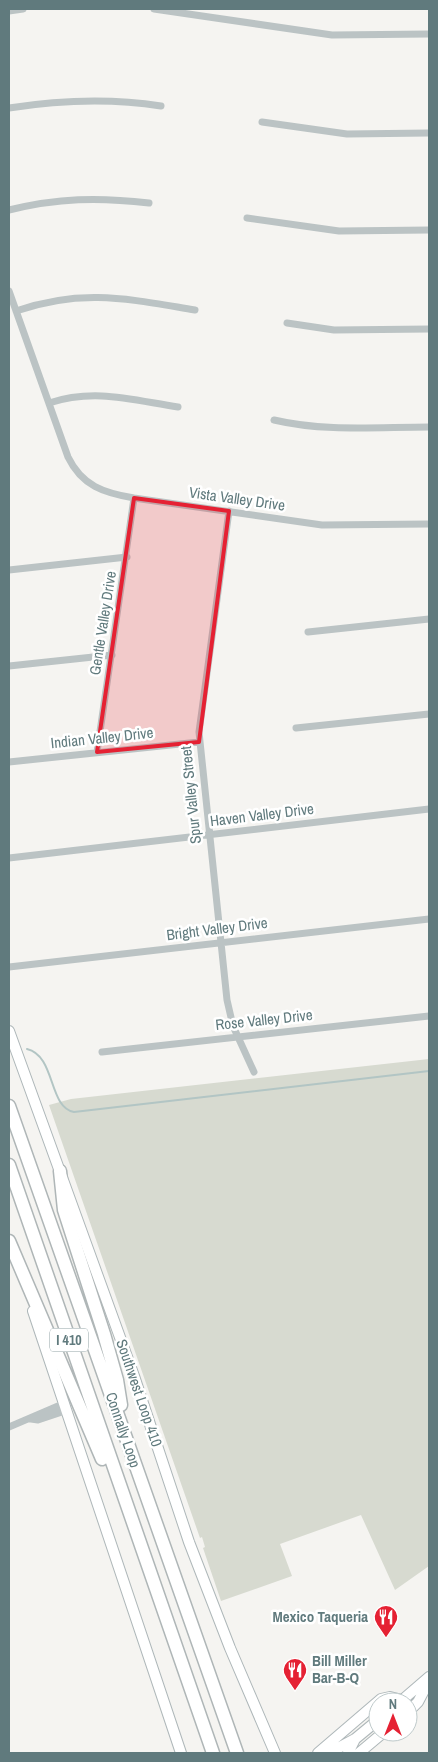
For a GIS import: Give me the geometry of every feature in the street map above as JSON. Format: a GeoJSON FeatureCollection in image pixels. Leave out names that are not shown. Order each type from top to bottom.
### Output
{"type":"FeatureCollection","features":[{"type":"Feature","properties":{"kind":"highway","name":"Connally Loop"},"geometry":{"type":"LineString","coordinates":[[9,1106],[237,1753]]}},
{"type":"Feature","properties":{"kind":"highway","name":"Connally Loop"},"geometry":{"type":"LineString","coordinates":[[9,1165],[213,1753]]}},
{"type":"Feature","properties":{"kind":"highway"},"geometry":{"type":"LineString","coordinates":[[60,1171],[64,1210],[117,1380],[126,1440]]}},
{"type":"Feature","properties":{"kind":"highway"},"geometry":{"type":"LineString","coordinates":[[9,1241],[114,1487],[130,1515]]}},
{"type":"Feature","properties":{"kind":"main road","name":"Southwest Loop 410"},"geometry":{"type":"LineString","coordinates":[[9,1031],[134,1376],[189,1542],[230,1648],[276,1753]]}},
{"type":"Feature","properties":{"kind":"main road"},"geometry":{"type":"LineString","coordinates":[[9,1241],[181,1753]]}},
{"type":"Feature","properties":{"kind":"main road"},"geometry":{"type":"LineString","coordinates":[[412,1692],[429,1679]]}},
{"type":"Feature","properties":{"kind":"main road"},"geometry":{"type":"LineString","coordinates":[[418,1702],[429,1679]]}},
{"type":"Feature","properties":{"kind":"main road"},"geometry":{"type":"LineString","coordinates":[[318,1753],[368,1710]]}},
{"type":"Feature","properties":{"kind":"main road"},"geometry":{"type":"LineString","coordinates":[[330,1753],[355,1739],[368,1728]]}},
{"type":"Feature","properties":{"kind":"main road"},"geometry":{"type":"LineString","coordinates":[[348,1753],[355,1739]]}},
{"type":"Feature","properties":{"kind":"main road"},"geometry":{"type":"LineString","coordinates":[[360,1753],[373,1742]]}},
{"type":"Feature","properties":{"kind":"street"},"geometry":{"type":"LineString","coordinates":[[9,11],[23,9]]}},
{"type":"Feature","properties":{"kind":"street"},"geometry":{"type":"LineString","coordinates":[[154,9],[332,35],[429,34]]}},
{"type":"Feature","properties":{"kind":"street"},"geometry":{"type":"LineString","coordinates":[[9,108],[70,100],[104,100],[161,106]]}},
{"type":"Feature","properties":{"kind":"street"},"geometry":{"type":"LineString","coordinates":[[262,122],[347,134],[429,133]]}},
{"type":"Feature","properties":{"kind":"street"},"geometry":{"type":"LineString","coordinates":[[9,210],[70,199],[105,198],[149,202]]}},
{"type":"Feature","properties":{"kind":"street"},"geometry":{"type":"LineString","coordinates":[[247,218],[340,231],[429,230]]}},
{"type":"Feature","properties":{"kind":"street","name":"Vista Valley Drive"},"geometry":{"type":"LineString","coordinates":[[9,290],[64,447],[73,468],[88,484],[110,494],[322,525],[429,524]]}},
{"type":"Feature","properties":{"kind":"street"},"geometry":{"type":"LineString","coordinates":[[16,310],[45,302],[84,296],[118,297],[195,310]]}},
{"type":"Feature","properties":{"kind":"street"},"geometry":{"type":"LineString","coordinates":[[287,323],[334,330],[429,329]]}},
{"type":"Feature","properties":{"kind":"street"},"geometry":{"type":"LineString","coordinates":[[48,403],[76,395],[95,394],[178,408]]}},
{"type":"Feature","properties":{"kind":"street"},"geometry":{"type":"LineString","coordinates":[[274,420],[310,427],[331,428],[429,427]]}},
{"type":"Feature","properties":{"kind":"street","name":"Gentle Valley Drive"},"geometry":{"type":"LineString","coordinates":[[97,752],[127,557],[134,498]]}},
{"type":"Feature","properties":{"kind":"street","name":"Spur Valley Street"},"geometry":{"type":"LineString","coordinates":[[229,512],[199,742],[220,943],[230,1014],[254,1072]]}},
{"type":"Feature","properties":{"kind":"street"},"geometry":{"type":"LineString","coordinates":[[9,570],[127,557]]}},
{"type":"Feature","properties":{"kind":"street"},"geometry":{"type":"LineString","coordinates":[[308,632],[429,619]]}},
{"type":"Feature","properties":{"kind":"street"},"geometry":{"type":"LineString","coordinates":[[9,666],[112,655]]}},
{"type":"Feature","properties":{"kind":"street"},"geometry":{"type":"LineString","coordinates":[[296,728],[429,714]]}},
{"type":"Feature","properties":{"kind":"street","name":"Indian Valley Drive"},"geometry":{"type":"LineString","coordinates":[[9,762],[199,742]]}},
{"type":"Feature","properties":{"kind":"street","name":"Haven Valley Drive"},"geometry":{"type":"LineString","coordinates":[[9,858],[429,809]]}},
{"type":"Feature","properties":{"kind":"street","name":"Bright Valley Drive"},"geometry":{"type":"LineString","coordinates":[[9,967],[429,919]]}},
{"type":"Feature","properties":{"kind":"street","name":"Rose Valley Drive"},"geometry":{"type":"LineString","coordinates":[[102,1052],[429,1016]]}},
{"type":"Feature","properties":{"kind":"street"},"geometry":{"type":"LineString","coordinates":[[9,1427],[31,1419],[36,1414],[66,1407]]}},
{"type":"Feature","properties":{"kind":"highlighted area"},"geometry":{"type":"Polygon","coordinates":[[[134,498],[229,511],[199,742],[97,752],[134,498]]]}},
{"type":"Feature","properties":{"kind":"shaded area"},"geometry":{"type":"Polygon","coordinates":[[[429,1059],[429,1566],[395,1590],[361,1515],[280,1544],[292,1576],[221,1601],[203,1548],[205,1547],[202,1537],[200,1538],[49,1105],[71,1099],[429,1059]]]}},
{"type":"Feature","properties":{"kind":"waterway"},"geometry":{"type":"LineString","coordinates":[[27,1049],[43,1061],[60,1101],[66,1108],[74,1112],[429,1071]]}},
{"type":"Feature","properties":{"kind":"place","name":"Mexico Taqueria"},"geometry":{"type":"Point","coordinates":[386,1638]}},
{"type":"Feature","properties":{"kind":"place","name":"Bill Miller Bar-B-Q"},"geometry":{"type":"Point","coordinates":[295,1691]}}]}
